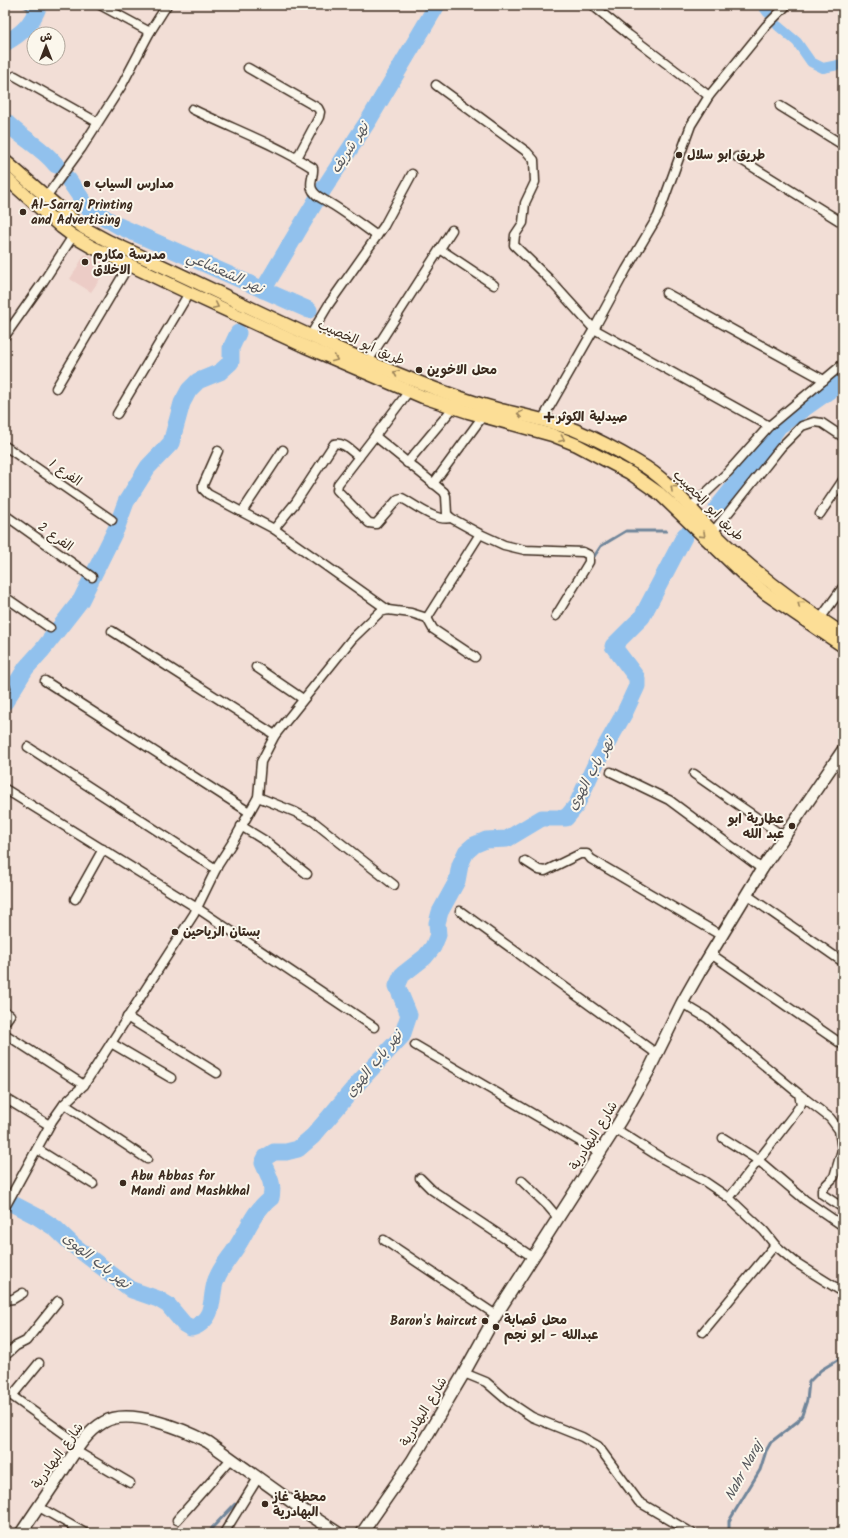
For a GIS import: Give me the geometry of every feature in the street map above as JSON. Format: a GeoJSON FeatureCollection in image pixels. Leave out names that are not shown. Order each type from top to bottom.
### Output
{"type":"FeatureCollection","features":[{"type":"Feature","properties":{"kind":"main road","name":"طريق ابو الخصيب"},"geometry":{"type":"LineString","coordinates":[[5,161],[84,228],[108,241],[368,362],[459,398],[577,431],[642,465],[673,488],[713,532],[752,568],[820,619],[843,634]]}},
{"type":"Feature","properties":{"kind":"main road","name":"طريق ابو الخصيب"},"geometry":{"type":"LineString","coordinates":[[5,177],[73,236],[189,293],[304,346],[409,391],[452,408],[552,435],[589,451],[630,473],[651,486],[760,589],[843,646]]}},
{"type":"Feature","properties":{"kind":"main road"},"geometry":{"type":"LineString","coordinates":[[589,451],[595,440]]}},
{"type":"Feature","properties":{"kind":"main road","name":"شارع البهادرية"},"geometry":{"type":"LineString","coordinates":[[362,1533],[412,1461],[496,1315],[600,1153],[648,1072],[682,1003],[762,869],[783,836],[843,750]]}},
{"type":"Feature","properties":{"kind":"main road","name":"شارع البهادرية"},"geometry":{"type":"LineString","coordinates":[[20,1533],[78,1448],[92,1431],[104,1421],[114,1418],[134,1417],[167,1424],[193,1434],[338,1533]]}},
{"type":"Feature","properties":{"kind":"street"},"geometry":{"type":"LineString","coordinates":[[100,5],[150,32]]}},
{"type":"Feature","properties":{"kind":"street"},"geometry":{"type":"LineString","coordinates":[[46,197],[81,149],[122,85],[150,32],[167,5]]}},
{"type":"Feature","properties":{"kind":"street"},"geometry":{"type":"LineString","coordinates":[[592,5],[709,96]]}},
{"type":"Feature","properties":{"kind":"street"},"geometry":{"type":"LineString","coordinates":[[542,420],[658,216],[691,125],[709,96],[766,26],[787,5]]}},
{"type":"Feature","properties":{"kind":"street"},"geometry":{"type":"LineString","coordinates":[[248,68],[318,108],[320,112],[319,117],[296,158]]}},
{"type":"Feature","properties":{"kind":"street"},"geometry":{"type":"LineString","coordinates":[[15,76],[97,122]]}},
{"type":"Feature","properties":{"kind":"street"},"geometry":{"type":"LineString","coordinates":[[436,86],[527,152],[534,160],[535,182],[525,204],[523,224],[515,235],[514,245],[548,278],[594,330],[769,426]]}},
{"type":"Feature","properties":{"kind":"street"},"geometry":{"type":"LineString","coordinates":[[780,106],[843,145]]}},
{"type":"Feature","properties":{"kind":"street"},"geometry":{"type":"LineString","coordinates":[[192,109],[258,139],[313,168],[314,173],[311,184],[312,189],[316,194],[341,209],[377,236]]}},
{"type":"Feature","properties":{"kind":"street"},"geometry":{"type":"LineString","coordinates":[[737,157],[843,223]]}},
{"type":"Feature","properties":{"kind":"street"},"geometry":{"type":"LineString","coordinates":[[310,336],[329,304],[384,226],[412,174]]}},
{"type":"Feature","properties":{"kind":"street"},"geometry":{"type":"LineString","coordinates":[[368,362],[452,230]]}},
{"type":"Feature","properties":{"kind":"street"},"geometry":{"type":"LineString","coordinates":[[5,336],[73,236]]}},
{"type":"Feature","properties":{"kind":"street"},"geometry":{"type":"LineString","coordinates":[[440,249],[494,285]]}},
{"type":"Feature","properties":{"kind":"street"},"geometry":{"type":"LineString","coordinates":[[56,388],[129,264]]}},
{"type":"Feature","properties":{"kind":"street"},"geometry":{"type":"LineString","coordinates":[[666,292],[824,380]]}},
{"type":"Feature","properties":{"kind":"street"},"geometry":{"type":"LineString","coordinates":[[117,414],[189,293]]}},
{"type":"Feature","properties":{"kind":"street"},"geometry":{"type":"LineString","coordinates":[[691,507],[728,472],[769,426],[843,364]]}},
{"type":"Feature","properties":{"kind":"street"},"geometry":{"type":"LineString","coordinates":[[409,391],[338,484],[337,490],[369,523],[376,524],[398,499],[402,498],[438,518],[451,518]]}},
{"type":"Feature","properties":{"kind":"street"},"geometry":{"type":"LineString","coordinates":[[407,463],[452,408]]}},
{"type":"Feature","properties":{"kind":"street"},"geometry":{"type":"LineString","coordinates":[[433,484],[483,416]]}},
{"type":"Feature","properties":{"kind":"street"},"geometry":{"type":"LineString","coordinates":[[713,532],[781,446],[802,426],[814,422],[822,422],[843,437]]}},
{"type":"Feature","properties":{"kind":"street"},"geometry":{"type":"LineString","coordinates":[[375,436],[444,492],[446,496],[447,514],[451,518],[480,534],[515,549],[583,552],[589,555],[589,562],[556,616]]}},
{"type":"Feature","properties":{"kind":"street"},"geometry":{"type":"LineString","coordinates":[[274,529],[296,502],[334,444],[341,443],[359,457]]}},
{"type":"Feature","properties":{"kind":"street","name":"الفرع 1"},"geometry":{"type":"LineString","coordinates":[[5,446],[112,520]]}},
{"type":"Feature","properties":{"kind":"street"},"geometry":{"type":"LineString","coordinates":[[242,512],[283,450]]}},
{"type":"Feature","properties":{"kind":"street"},"geometry":{"type":"LineString","coordinates":[[218,451],[202,485],[203,489],[208,494],[274,529],[388,610]]}},
{"type":"Feature","properties":{"kind":"street"},"geometry":{"type":"LineString","coordinates":[[820,514],[843,480]]}},
{"type":"Feature","properties":{"kind":"street","name":"الفرع 2"},"geometry":{"type":"LineString","coordinates":[[5,515],[92,578]]}},
{"type":"Feature","properties":{"kind":"street"},"geometry":{"type":"LineString","coordinates":[[427,618],[480,534]]}},
{"type":"Feature","properties":{"kind":"street"},"geometry":{"type":"LineString","coordinates":[[820,619],[843,587]]}},
{"type":"Feature","properties":{"kind":"street"},"geometry":{"type":"LineString","coordinates":[[5,597],[50,628]]}},
{"type":"Feature","properties":{"kind":"street"},"geometry":{"type":"LineString","coordinates":[[5,1207],[50,1125],[64,1104],[84,1085],[197,908],[216,869],[258,797],[261,762],[275,735],[352,639],[380,612],[388,610],[411,613],[427,618],[433,630],[475,657]]}},
{"type":"Feature","properties":{"kind":"street"},"geometry":{"type":"LineString","coordinates":[[112,631],[275,735]]}},
{"type":"Feature","properties":{"kind":"street"},"geometry":{"type":"LineString","coordinates":[[256,667],[304,699]]}},
{"type":"Feature","properties":{"kind":"street"},"geometry":{"type":"LineString","coordinates":[[45,681],[249,812]]}},
{"type":"Feature","properties":{"kind":"street"},"geometry":{"type":"LineString","coordinates":[[28,747],[216,869]]}},
{"type":"Feature","properties":{"kind":"street"},"geometry":{"type":"LineString","coordinates":[[611,772],[669,800],[762,869]]}},
{"type":"Feature","properties":{"kind":"street"},"geometry":{"type":"LineString","coordinates":[[694,774],[783,836]]}},
{"type":"Feature","properties":{"kind":"street"},"geometry":{"type":"LineString","coordinates":[[5,789],[197,908],[374,1026]]}},
{"type":"Feature","properties":{"kind":"street"},"geometry":{"type":"LineString","coordinates":[[258,797],[295,812],[314,822],[394,885]]}},
{"type":"Feature","properties":{"kind":"street"},"geometry":{"type":"LineString","coordinates":[[241,826],[267,842],[307,874]]}},
{"type":"Feature","properties":{"kind":"street"},"geometry":{"type":"LineString","coordinates":[[74,899],[103,850]]}},
{"type":"Feature","properties":{"kind":"street"},"geometry":{"type":"LineString","coordinates":[[524,861],[539,870],[545,871],[580,854],[587,854],[591,859],[722,936]]}},
{"type":"Feature","properties":{"kind":"street"},"geometry":{"type":"LineString","coordinates":[[747,895],[843,962]]}},
{"type":"Feature","properties":{"kind":"street"},"geometry":{"type":"LineString","coordinates":[[460,911],[657,1054]]}},
{"type":"Feature","properties":{"kind":"street"},"geometry":{"type":"LineString","coordinates":[[711,954],[843,1045]]}},
{"type":"Feature","properties":{"kind":"street"},"geometry":{"type":"LineString","coordinates":[[682,1003],[707,1018],[830,1118],[839,1130],[842,1150],[834,1177],[822,1189],[822,1194],[843,1208]]}},
{"type":"Feature","properties":{"kind":"street"},"geometry":{"type":"LineString","coordinates":[[5,1012],[10,1015],[5,1022]]}},
{"type":"Feature","properties":{"kind":"street"},"geometry":{"type":"LineString","coordinates":[[127,1017],[218,1073]]}},
{"type":"Feature","properties":{"kind":"street"},"geometry":{"type":"LineString","coordinates":[[5,1034],[84,1085]]}},
{"type":"Feature","properties":{"kind":"street"},"geometry":{"type":"LineString","coordinates":[[111,1042],[171,1078]]}},
{"type":"Feature","properties":{"kind":"street"},"geometry":{"type":"LineString","coordinates":[[415,1045],[600,1153]]}},
{"type":"Feature","properties":{"kind":"street"},"geometry":{"type":"LineString","coordinates":[[729,1198],[801,1104],[800,1094]]}},
{"type":"Feature","properties":{"kind":"street"},"geometry":{"type":"LineString","coordinates":[[5,1098],[50,1125]]}},
{"type":"Feature","properties":{"kind":"street"},"geometry":{"type":"LineString","coordinates":[[64,1104],[147,1159]]}},
{"type":"Feature","properties":{"kind":"street"},"geometry":{"type":"LineString","coordinates":[[614,1128],[663,1159],[704,1181],[729,1198],[764,1231],[775,1245],[795,1262],[843,1292]]}},
{"type":"Feature","properties":{"kind":"street"},"geometry":{"type":"LineString","coordinates":[[723,1138],[758,1160],[805,1200],[843,1226]]}},
{"type":"Feature","properties":{"kind":"street"},"geometry":{"type":"LineString","coordinates":[[37,1149],[93,1184]]}},
{"type":"Feature","properties":{"kind":"street"},"geometry":{"type":"LineString","coordinates":[[420,1178],[432,1190],[451,1201],[534,1258]]}},
{"type":"Feature","properties":{"kind":"street"},"geometry":{"type":"LineString","coordinates":[[522,1181],[558,1218]]}},
{"type":"Feature","properties":{"kind":"street"},"geometry":{"type":"LineString","coordinates":[[384,1240],[496,1315]]}},
{"type":"Feature","properties":{"kind":"street"},"geometry":{"type":"LineString","coordinates":[[703,1332],[775,1245]]}},
{"type":"Feature","properties":{"kind":"street"},"geometry":{"type":"LineString","coordinates":[[5,1300],[13,1300],[23,1293]]}},
{"type":"Feature","properties":{"kind":"street"},"geometry":{"type":"LineString","coordinates":[[5,1356],[16,1346],[26,1341],[58,1301]]}},
{"type":"Feature","properties":{"kind":"street"},"geometry":{"type":"LineString","coordinates":[[12,1396],[38,1363]]}},
{"type":"Feature","properties":{"kind":"street"},"geometry":{"type":"LineString","coordinates":[[464,1373],[486,1382],[508,1401],[532,1417],[582,1437],[598,1446],[640,1502],[692,1533]]}},
{"type":"Feature","properties":{"kind":"street"},"geometry":{"type":"LineString","coordinates":[[5,1391],[78,1448],[130,1483]]}},
{"type":"Feature","properties":{"kind":"street"},"geometry":{"type":"LineString","coordinates":[[177,1520],[231,1459]]}},
{"type":"Feature","properties":{"kind":"street"},"geometry":{"type":"LineString","coordinates":[[224,1533],[258,1478]]}},
{"type":"Feature","properties":{"kind":"street"},"geometry":{"type":"LineString","coordinates":[[39,1507],[85,1533]]}},
{"type":"Feature","properties":{"kind":"shaded area"},"geometry":{"type":"Polygon","coordinates":[[[85,254],[109,266],[91,292],[70,279],[85,254]]]}},
{"type":"Feature","properties":{"kind":"waterway"},"geometry":{"type":"LineString","coordinates":[[22,5],[36,13]]}},
{"type":"Feature","properties":{"kind":"waterway","name":"نهر الشعشاعي"},"geometry":{"type":"LineString","coordinates":[[5,43],[22,32],[30,23],[39,5]]}},
{"type":"Feature","properties":{"kind":"waterway","name":"نهر شريف"},"geometry":{"type":"LineString","coordinates":[[263,290],[317,199],[370,118],[437,5]]}},
{"type":"Feature","properties":{"kind":"waterway"},"geometry":{"type":"LineString","coordinates":[[762,5],[768,13]]}},
{"type":"Feature","properties":{"kind":"waterway"},"geometry":{"type":"LineString","coordinates":[[778,26],[797,42],[811,62],[823,68],[843,64]]}},
{"type":"Feature","properties":{"kind":"waterway","name":"نهر الشعشاعي"},"geometry":{"type":"LineString","coordinates":[[5,121],[44,153],[56,165]]}},
{"type":"Feature","properties":{"kind":"waterway","name":"نهر الشعشاعي"},"geometry":{"type":"LineString","coordinates":[[68,179],[88,208],[119,226],[309,310]]}},
{"type":"Feature","properties":{"kind":"waterway"},"geometry":{"type":"LineString","coordinates":[[5,702],[26,668],[43,649],[81,600],[116,529],[126,502],[148,467],[171,443],[182,403],[189,390],[198,381],[220,372],[231,362],[231,348],[238,333]]}},
{"type":"Feature","properties":{"kind":"waterway"},"geometry":{"type":"LineString","coordinates":[[717,508],[748,469],[779,426],[843,381]]}},
{"type":"Feature","properties":{"kind":"waterway"},"geometry":{"type":"LineString","coordinates":[[591,561],[601,546],[626,531],[666,531]]}},
{"type":"Feature","properties":{"kind":"waterway","name":"نهر باب الهوى"},"geometry":{"type":"LineString","coordinates":[[5,1197],[13,1204],[55,1228],[73,1245],[132,1290],[158,1299],[168,1305],[184,1324],[191,1328],[204,1321],[208,1316],[215,1284],[220,1272],[239,1244],[254,1216],[271,1198],[272,1188],[269,1176],[263,1163],[266,1157],[274,1152],[286,1152],[298,1149],[313,1136],[359,1082],[402,1036],[409,1015],[397,986],[402,975],[425,957],[433,947],[438,935],[437,923],[440,912],[457,881],[460,865],[466,852],[474,845],[486,840],[507,839],[542,818],[566,818],[576,806],[596,763],[625,712],[637,686],[637,678],[613,646],[642,617],[685,535]]}},
{"type":"Feature","properties":{"kind":"waterway","name":"Nahr Naraj"},"geometry":{"type":"LineString","coordinates":[[729,1533],[729,1521],[760,1470],[766,1451],[771,1442],[798,1421],[802,1415],[807,1400],[809,1382],[821,1370],[839,1359],[843,1352]]}},
{"type":"Feature","properties":{"kind":"waterway"},"geometry":{"type":"LineString","coordinates":[[209,1533],[235,1504]]}},
{"type":"Feature","properties":{"kind":"place","name":"طريق ابو سلال"},"geometry":{"type":"Point","coordinates":[679,155]}},
{"type":"Feature","properties":{"kind":"place","name":"مدارس السياب"},"geometry":{"type":"Point","coordinates":[87,184]}},
{"type":"Feature","properties":{"kind":"place","name":"Al-Sarraj Printing and Advertising"},"geometry":{"type":"Point","coordinates":[23,212]}},
{"type":"Feature","properties":{"kind":"place","name":"مدرسة مكارم الاخلاق"},"geometry":{"type":"Point","coordinates":[85,262]}},
{"type":"Feature","properties":{"kind":"place","name":"محل الاخوين"},"geometry":{"type":"Point","coordinates":[419,370]}},
{"type":"Feature","properties":{"kind":"place","name":"صيدلية الكوثر"},"geometry":{"type":"Point","coordinates":[549,417]}},
{"type":"Feature","properties":{"kind":"place","name":"عطارية ابو عبد الله"},"geometry":{"type":"Point","coordinates":[792,826]}},
{"type":"Feature","properties":{"kind":"place","name":"بستان الرياحين"},"geometry":{"type":"Point","coordinates":[175,932]}},
{"type":"Feature","properties":{"kind":"place","name":"Abu Abbas for Mandi and Mashkhal"},"geometry":{"type":"Point","coordinates":[123,1183]}},
{"type":"Feature","properties":{"kind":"place","name":"Baron's haircut"},"geometry":{"type":"Point","coordinates":[485,1321]}},
{"type":"Feature","properties":{"kind":"place","name":"محل قصابة عبدالله - ابو نجم"},"geometry":{"type":"Point","coordinates":[496,1327]}},
{"type":"Feature","properties":{"kind":"place","name":"محطة غاز البهادرية"},"geometry":{"type":"Point","coordinates":[265,1504]}}]}
